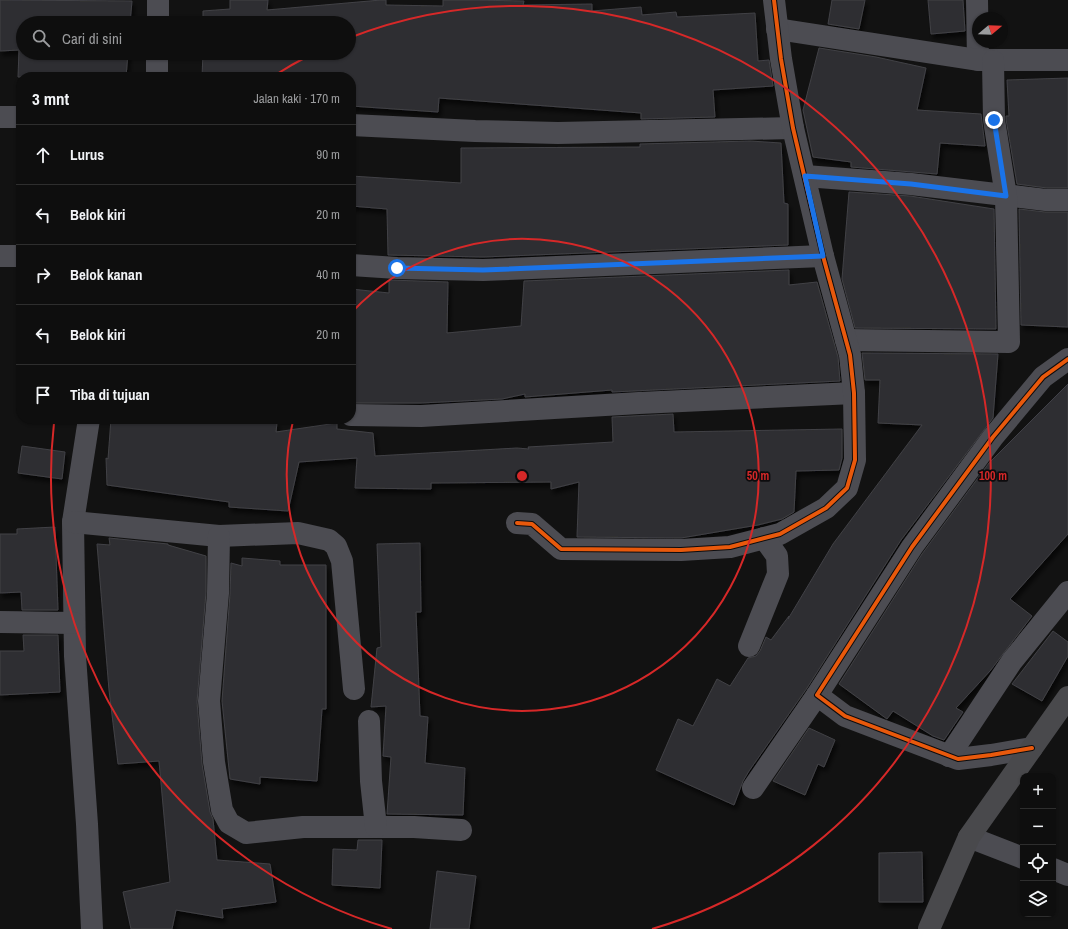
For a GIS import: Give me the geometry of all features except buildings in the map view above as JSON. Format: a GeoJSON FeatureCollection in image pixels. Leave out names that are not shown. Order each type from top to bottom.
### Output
{"type":"FeatureCollection","features":[{"type":"Feature","properties":{"kind":"highway"},"geometry":{"type":"LineString","coordinates":[[930,929],[969,837],[1068,697]]}},
{"type":"Feature","properties":{"kind":"street"},"geometry":{"type":"LineString","coordinates":[[158,0],[158,16]]}},
{"type":"Feature","properties":{"kind":"street"},"geometry":{"type":"LineString","coordinates":[[517,523],[532,524],[561,549],[681,550],[730,547],[780,534],[826,508],[847,488],[855,460],[854,394],[850,355],[823,256],[793,128],[777,29],[774,0]]}},
{"type":"Feature","properties":{"kind":"street"},"geometry":{"type":"LineString","coordinates":[[846,340],[1009,342],[1006,196],[977,0]]}},
{"type":"Feature","properties":{"kind":"street"},"geometry":{"type":"LineString","coordinates":[[777,29],[985,60],[1068,60]]}},
{"type":"Feature","properties":{"kind":"street"},"geometry":{"type":"LineString","coordinates":[[157,60],[157,72]]}},
{"type":"Feature","properties":{"kind":"street"},"geometry":{"type":"LineString","coordinates":[[0,117],[16,117]]}},
{"type":"Feature","properties":{"kind":"street"},"geometry":{"type":"LineString","coordinates":[[356,125],[558,133],[793,128]]}},
{"type":"Feature","properties":{"kind":"street"},"geometry":{"type":"LineString","coordinates":[[805,176],[911,184],[1006,196],[1068,200]]}},
{"type":"Feature","properties":{"kind":"street"},"geometry":{"type":"LineString","coordinates":[[0,256],[16,256]]}},
{"type":"Feature","properties":{"kind":"street"},"geometry":{"type":"LineString","coordinates":[[356,265],[483,270],[823,256]]}},
{"type":"Feature","properties":{"kind":"street"},"geometry":{"type":"LineString","coordinates":[[753,788],[818,695],[912,548],[993,437],[1043,377],[1068,359]]}},
{"type":"Feature","properties":{"kind":"street"},"geometry":{"type":"LineString","coordinates":[[356,415],[421,416],[639,403],[854,394]]}},
{"type":"Feature","properties":{"kind":"street"},"geometry":{"type":"LineString","coordinates":[[88,424],[73,522],[74,623],[92,929]]}},
{"type":"Feature","properties":{"kind":"street"},"geometry":{"type":"LineString","coordinates":[[73,522],[219,536],[298,533],[329,540],[336,546],[342,561],[354,689]]}},
{"type":"Feature","properties":{"kind":"street"},"geometry":{"type":"LineString","coordinates":[[219,536],[218,593],[209,701],[214,762],[222,810],[229,822],[246,833],[303,827],[376,827],[460,830]]}},
{"type":"Feature","properties":{"kind":"street"},"geometry":{"type":"LineString","coordinates":[[750,646],[778,574],[777,556],[764,538]]}},
{"type":"Feature","properties":{"kind":"street"},"geometry":{"type":"LineString","coordinates":[[949,756],[1012,661],[1068,592]]}},
{"type":"Feature","properties":{"kind":"street"},"geometry":{"type":"LineString","coordinates":[[0,622],[74,623]]}},
{"type":"Feature","properties":{"kind":"street"},"geometry":{"type":"LineString","coordinates":[[818,695],[845,716],[958,759],[1032,748]]}},
{"type":"Feature","properties":{"kind":"street"},"geometry":{"type":"LineString","coordinates":[[369,721],[371,781],[376,827]]}},
{"type":"Feature","properties":{"kind":"street"},"geometry":{"type":"LineString","coordinates":[[969,837],[1020,857]]}},
{"type":"Feature","properties":{"kind":"street"},"geometry":{"type":"LineString","coordinates":[[1056,870],[1068,875]]}},
{"type":"Feature","properties":{"kind":"cycle path"},"geometry":{"type":"LineString","coordinates":[[517,523],[532,524],[561,549],[681,550],[730,547],[780,534],[826,508],[847,488],[855,460],[854,393],[850,355],[823,256],[793,128],[781,59],[774,0]]}},
{"type":"Feature","properties":{"kind":"cycle path"},"geometry":{"type":"LineString","coordinates":[[1032,748],[958,759],[845,716],[817,695],[912,547],[993,437],[1043,377],[1068,359]]}},
{"type":"Feature","properties":{"kind":"route"},"geometry":{"type":"LineString","coordinates":[[397,268],[483,270],[823,256],[805,176],[911,184],[1006,196],[994,120]]}}]}
